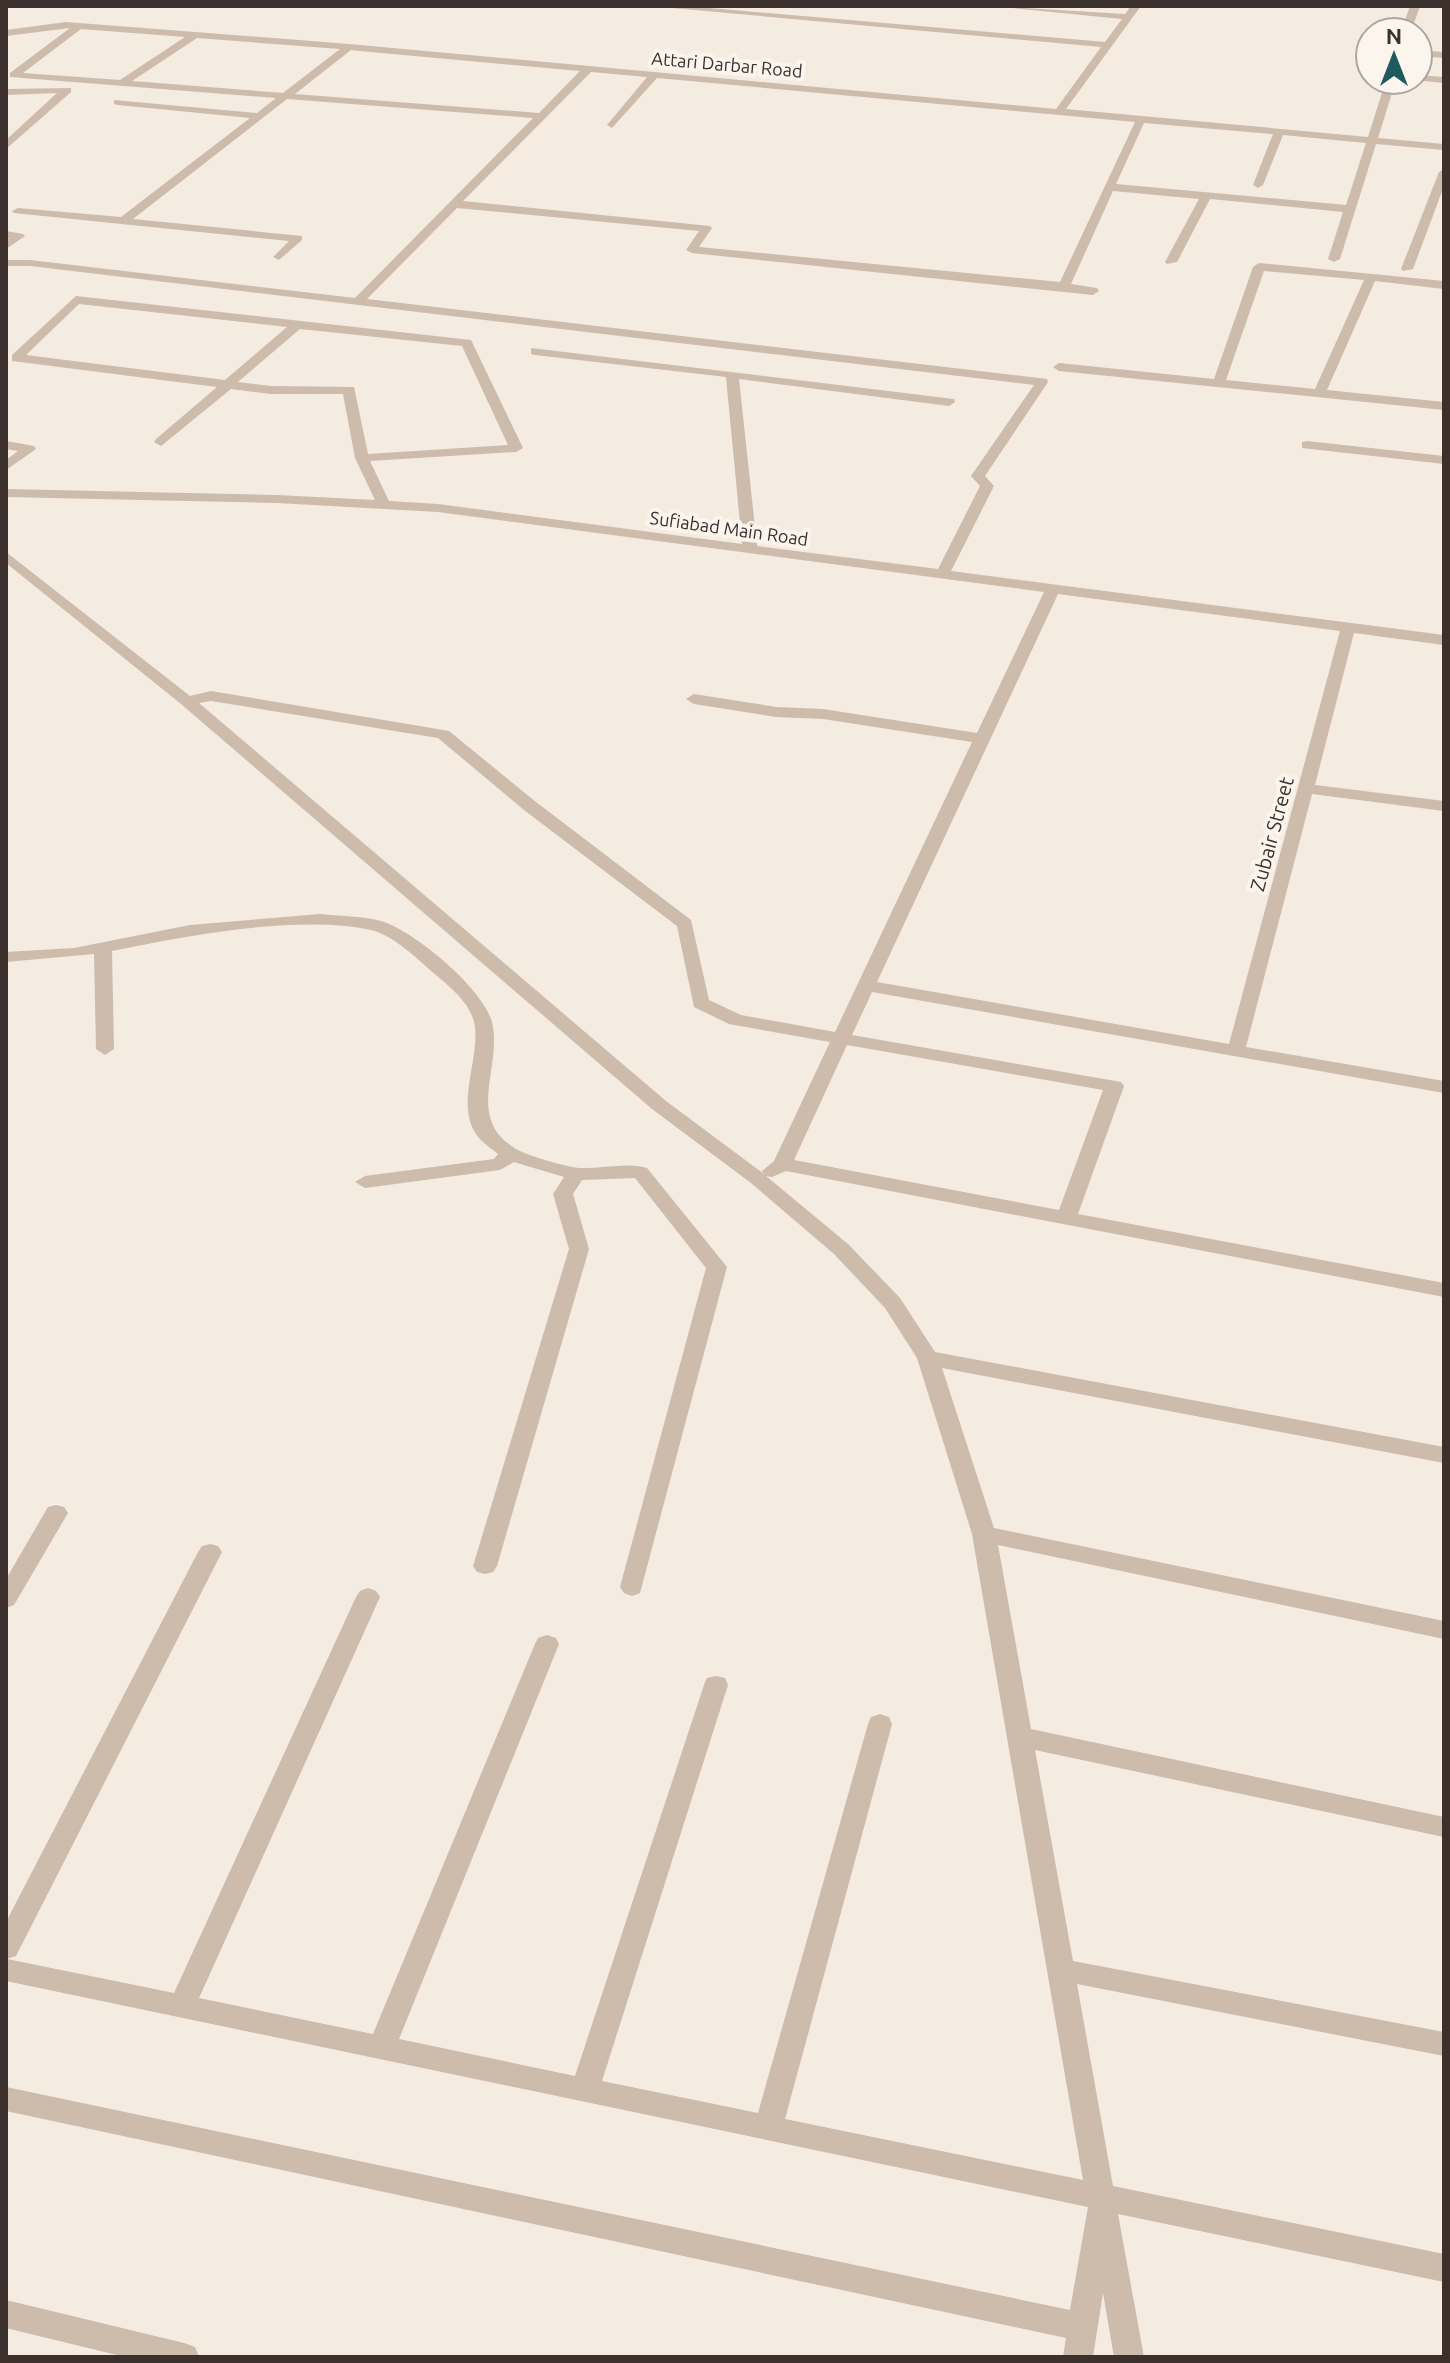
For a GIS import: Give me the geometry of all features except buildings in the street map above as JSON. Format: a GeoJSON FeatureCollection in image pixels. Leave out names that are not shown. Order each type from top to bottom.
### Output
{"type":"FeatureCollection","features":[{"type":"Feature","properties":{"kind":"street"},"geometry":{"type":"LineString","coordinates":[[655,6],[1107,45]]}},
{"type":"Feature","properties":{"kind":"street"},"geometry":{"type":"LineString","coordinates":[[997,6],[1128,17]]}},
{"type":"Feature","properties":{"kind":"street"},"geometry":{"type":"LineString","coordinates":[[1059,112],[1136,6]]}},
{"type":"Feature","properties":{"kind":"street"},"geometry":{"type":"LineString","coordinates":[[79,26],[14,75],[541,116]]}},
{"type":"Feature","properties":{"kind":"street","name":"Attari Darbar Road"},"geometry":{"type":"LineString","coordinates":[[6,33],[79,26],[349,47],[1444,147]]}},
{"type":"Feature","properties":{"kind":"street"},"geometry":{"type":"LineString","coordinates":[[123,83],[195,35]]}},
{"type":"Feature","properties":{"kind":"street"},"geometry":{"type":"LineString","coordinates":[[123,221],[349,47]]}},
{"type":"Feature","properties":{"kind":"street"},"geometry":{"type":"LineString","coordinates":[[357,302],[589,68]]}},
{"type":"Feature","properties":{"kind":"street"},"geometry":{"type":"LineString","coordinates":[[612,125],[655,74]]}},
{"type":"Feature","properties":{"kind":"street"},"geometry":{"type":"LineString","coordinates":[[6,92],[67,90],[6,146]]}},
{"type":"Feature","properties":{"kind":"street"},"geometry":{"type":"LineString","coordinates":[[1334,259],[1386,96]]}},
{"type":"Feature","properties":{"kind":"street"},"geometry":{"type":"LineString","coordinates":[[118,102],[260,116]]}},
{"type":"Feature","properties":{"kind":"street"},"geometry":{"type":"LineString","coordinates":[[1064,286],[1141,119]]}},
{"type":"Feature","properties":{"kind":"street"},"geometry":{"type":"LineString","coordinates":[[1258,185],[1279,132]]}},
{"type":"Feature","properties":{"kind":"street"},"geometry":{"type":"LineString","coordinates":[[1407,269],[1444,172]]}},
{"type":"Feature","properties":{"kind":"street"},"geometry":{"type":"LineString","coordinates":[[1109,187],[1351,209]]}},
{"type":"Feature","properties":{"kind":"street"},"geometry":{"type":"LineString","coordinates":[[1171,262],[1206,196]]}},
{"type":"Feature","properties":{"kind":"street"},"geometry":{"type":"LineString","coordinates":[[455,204],[706,228],[692,250],[1093,291]]}},
{"type":"Feature","properties":{"kind":"street"},"geometry":{"type":"LineString","coordinates":[[18,211],[298,238],[279,257]]}},
{"type":"Feature","properties":{"kind":"street"},"geometry":{"type":"LineString","coordinates":[[6,234],[19,236],[6,246]]}},
{"type":"Feature","properties":{"kind":"street"},"geometry":{"type":"LineString","coordinates":[[6,263],[30,263],[1042,382],[978,476],[987,486],[942,575]]}},
{"type":"Feature","properties":{"kind":"street"},"geometry":{"type":"LineString","coordinates":[[1219,383],[1259,267],[1444,285]]}},
{"type":"Feature","properties":{"kind":"street"},"geometry":{"type":"LineString","coordinates":[[1319,394],[1371,277]]}},
{"type":"Feature","properties":{"kind":"street"},"geometry":{"type":"LineString","coordinates":[[362,458],[516,448],[467,343],[76,300],[16,358],[271,390],[349,390],[362,458],[383,503]]}},
{"type":"Feature","properties":{"kind":"street"},"geometry":{"type":"LineString","coordinates":[[161,442],[297,325]]}},
{"type":"Feature","properties":{"kind":"street"},"geometry":{"type":"LineString","coordinates":[[535,351],[949,402]]}},
{"type":"Feature","properties":{"kind":"street"},"geometry":{"type":"LineString","coordinates":[[1059,367],[1444,406]]}},
{"type":"Feature","properties":{"kind":"street"},"geometry":{"type":"LineString","coordinates":[[732,374],[750,550]]}},
{"type":"Feature","properties":{"kind":"street"},"geometry":{"type":"LineString","coordinates":[[6,445],[29,449],[6,466]]}},
{"type":"Feature","properties":{"kind":"street"},"geometry":{"type":"LineString","coordinates":[[1307,445],[1444,460]]}},
{"type":"Feature","properties":{"kind":"street","name":"Sufiabad Main Road"},"geometry":{"type":"LineString","coordinates":[[6,493],[383,503],[1444,640]]}},
{"type":"Feature","properties":{"kind":"street"},"geometry":{"type":"LineString","coordinates":[[6,556],[187,701],[659,1105],[758,1179],[841,1249],[893,1303],[928,1358],[984,1534],[1129,2357]]}},
{"type":"Feature","properties":{"kind":"street"},"geometry":{"type":"LineString","coordinates":[[758,1179],[782,1164],[1052,590]]}},
{"type":"Feature","properties":{"kind":"street","name":"Zubair Street"},"geometry":{"type":"LineString","coordinates":[[1236,1051],[1308,789],[1348,628]]}},
{"type":"Feature","properties":{"kind":"street"},"geometry":{"type":"LineString","coordinates":[[187,701],[211,696],[443,734],[530,806],[685,924],[700,1003],[736,1020],[1114,1086],[1066,1219]]}},
{"type":"Feature","properties":{"kind":"street"},"geometry":{"type":"LineString","coordinates":[[694,699],[776,712],[823,714],[982,739]]}},
{"type":"Feature","properties":{"kind":"street"},"geometry":{"type":"LineString","coordinates":[[1308,789],[1444,806]]}},
{"type":"Feature","properties":{"kind":"street"},"geometry":{"type":"LineString","coordinates":[[6,957],[74,953],[190,930],[320,919],[378,926],[407,942],[468,993],[484,1023],[485,1051],[477,1106],[484,1132],[510,1154],[576,1174],[640,1172],[717,1267],[632,1587]]}},
{"type":"Feature","properties":{"kind":"street"},"geometry":{"type":"LineString","coordinates":[[103,947],[105,1049]]}},
{"type":"Feature","properties":{"kind":"street"},"geometry":{"type":"LineString","coordinates":[[866,986],[1444,1087]]}},
{"type":"Feature","properties":{"kind":"street"},"geometry":{"type":"LineString","coordinates":[[365,1182],[500,1164],[510,1154]]}},
{"type":"Feature","properties":{"kind":"street"},"geometry":{"type":"LineString","coordinates":[[782,1164],[1444,1290]]}},
{"type":"Feature","properties":{"kind":"street"},"geometry":{"type":"LineString","coordinates":[[485,1566],[579,1249],[563,1194],[576,1174]]}},
{"type":"Feature","properties":{"kind":"street"},"geometry":{"type":"LineString","coordinates":[[928,1358],[1444,1455]]}},
{"type":"Feature","properties":{"kind":"street"},"geometry":{"type":"LineString","coordinates":[[6,1599],[56,1513]]}},
{"type":"Feature","properties":{"kind":"street"},"geometry":{"type":"LineString","coordinates":[[984,1534],[1444,1630]]}},
{"type":"Feature","properties":{"kind":"street"},"geometry":{"type":"LineString","coordinates":[[6,1948],[210,1552]]}},
{"type":"Feature","properties":{"kind":"street"},"geometry":{"type":"LineString","coordinates":[[182,2005],[368,1597]]}},
{"type":"Feature","properties":{"kind":"street"},"geometry":{"type":"LineString","coordinates":[[382,2046],[547,1644]]}},
{"type":"Feature","properties":{"kind":"street"},"geometry":{"type":"LineString","coordinates":[[585,2089],[716,1685]]}},
{"type":"Feature","properties":{"kind":"street"},"geometry":{"type":"LineString","coordinates":[[768,2127],[880,1724]]}},
{"type":"Feature","properties":{"kind":"street"},"geometry":{"type":"LineString","coordinates":[[1021,1737],[1444,1827]]}},
{"type":"Feature","properties":{"kind":"street"},"geometry":{"type":"LineString","coordinates":[[6,1970],[1444,2268]]}},
{"type":"Feature","properties":{"kind":"street"},"geometry":{"type":"LineString","coordinates":[[1062,1970],[1444,2044]]}},
{"type":"Feature","properties":{"kind":"street"},"geometry":{"type":"LineString","coordinates":[[6,2099],[1082,2327]]}},
{"type":"Feature","properties":{"kind":"street"},"geometry":{"type":"LineString","coordinates":[[1078,2357],[1102,2195]]}},
{"type":"Feature","properties":{"kind":"street"},"geometry":{"type":"LineString","coordinates":[[6,2314],[184,2357]]}}]}
